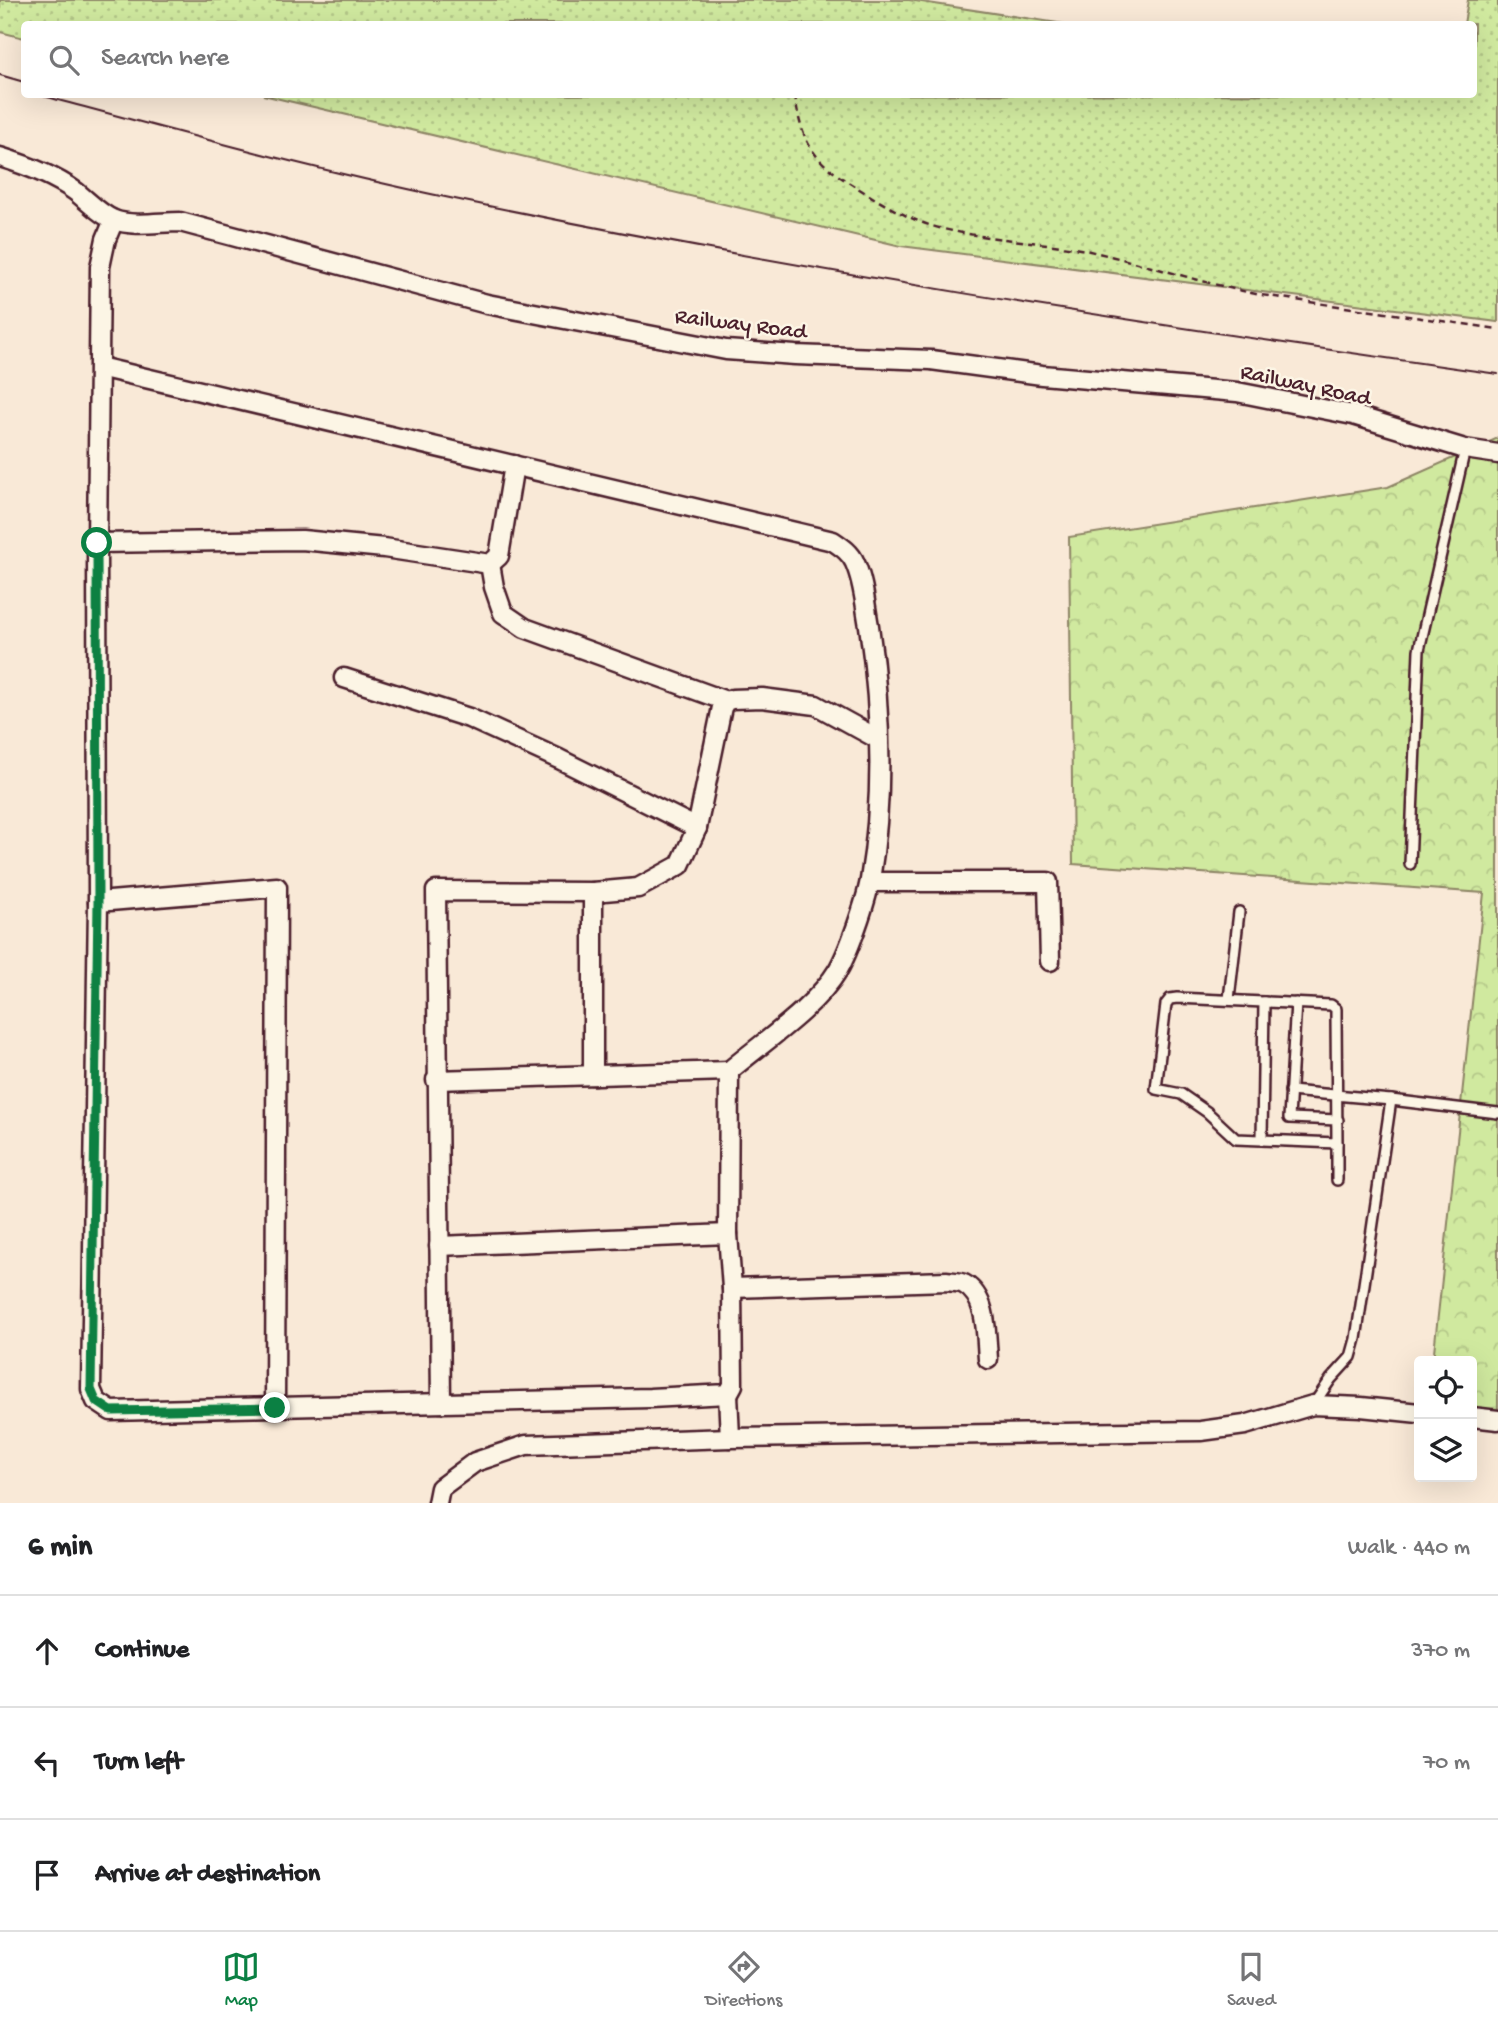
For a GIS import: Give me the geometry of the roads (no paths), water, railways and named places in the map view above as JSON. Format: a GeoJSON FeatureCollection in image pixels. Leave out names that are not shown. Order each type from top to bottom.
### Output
{"type":"FeatureCollection","features":[{"type":"Feature","properties":{"kind":"street"},"geometry":{"type":"LineString","coordinates":[[0,157],[31,167],[73,189],[97,210],[114,220],[106,239],[100,267],[97,543],[98,902],[91,1389],[96,1401],[111,1411],[729,1394]]}},
{"type":"Feature","properties":{"kind":"street","name":"Railway Road"},"geometry":{"type":"LineString","coordinates":[[114,220],[133,223],[180,222],[487,304],[726,350],[931,360],[1042,374],[1237,392],[1353,415],[1465,449],[1498,454]]}},
{"type":"Feature","properties":{"kind":"street"},"geometry":{"type":"LineString","coordinates":[[99,367],[834,541],[848,552],[855,563],[863,587],[876,673],[878,791],[870,882],[847,952],[828,984],[764,1044],[729,1071],[436,1080]]}},
{"type":"Feature","properties":{"kind":"street"},"geometry":{"type":"LineString","coordinates":[[490,564],[499,555],[514,465]]}},
{"type":"Feature","properties":{"kind":"street"},"geometry":{"type":"LineString","coordinates":[[97,543],[302,540],[384,548],[490,564]]}},
{"type":"Feature","properties":{"kind":"street"},"geometry":{"type":"LineString","coordinates":[[490,564],[503,613],[525,628],[726,701]]}},
{"type":"Feature","properties":{"kind":"street"},"geometry":{"type":"LineString","coordinates":[[344,678],[469,718],[559,759],[697,828]]}},
{"type":"Feature","properties":{"kind":"street"},"geometry":{"type":"LineString","coordinates":[[441,1403],[436,891],[593,892],[638,888],[680,865],[697,828],[722,707],[726,701],[762,698],[816,705],[878,739]]}},
{"type":"Feature","properties":{"kind":"street"},"geometry":{"type":"LineString","coordinates":[[870,882],[1048,882],[1050,961]]}},
{"type":"Feature","properties":{"kind":"street"},"geometry":{"type":"LineString","coordinates":[[98,902],[277,887],[275,1408]]}},
{"type":"Feature","properties":{"kind":"street"},"geometry":{"type":"LineString","coordinates":[[593,892],[593,1075]]}},
{"type":"Feature","properties":{"kind":"street"},"geometry":{"type":"LineString","coordinates":[[729,1071],[733,1385],[729,1394],[730,1438]]}},
{"type":"Feature","properties":{"kind":"street"},"geometry":{"type":"LineString","coordinates":[[439,1246],[729,1234]]}},
{"type":"Feature","properties":{"kind":"street"},"geometry":{"type":"LineString","coordinates":[[732,1288],[947,1280],[965,1284],[979,1300],[986,1329],[988,1359]]}},
{"type":"Feature","properties":{"kind":"street"},"geometry":{"type":"LineString","coordinates":[[437,1503],[440,1488],[475,1462],[526,1445],[730,1438],[1201,1431],[1257,1422],[1313,1405],[1414,1413]]}},
{"type":"Feature","properties":{"kind":"street"},"geometry":{"type":"LineString","coordinates":[[1477,1418],[1498,1420]]}},
{"type":"Feature","properties":{"kind":"lane"},"geometry":{"type":"LineString","coordinates":[[1410,863],[1419,650],[1465,449]]}},
{"type":"Feature","properties":{"kind":"lane"},"geometry":{"type":"LineString","coordinates":[[1229,999],[1239,912]]}},
{"type":"Feature","properties":{"kind":"lane"},"geometry":{"type":"LineString","coordinates":[[1337,1143],[1236,1139],[1207,1112],[1181,1094],[1156,1090],[1166,1004],[1170,999],[1331,1004],[1336,1009],[1338,1094],[1337,1180]]}},
{"type":"Feature","properties":{"kind":"lane"},"geometry":{"type":"LineString","coordinates":[[1262,1139],[1264,1002]]}},
{"type":"Feature","properties":{"kind":"lane"},"geometry":{"type":"LineString","coordinates":[[1296,1003],[1289,1118],[1338,1120]]}},
{"type":"Feature","properties":{"kind":"lane"},"geometry":{"type":"LineString","coordinates":[[1290,1091],[1498,1113]]}},
{"type":"Feature","properties":{"kind":"lane"},"geometry":{"type":"LineString","coordinates":[[1313,1405],[1351,1357],[1356,1339],[1391,1100]]}},
{"type":"Feature","properties":{"kind":"tram line"},"geometry":{"type":"LineString","coordinates":[[0,75],[21,81]]}},
{"type":"Feature","properties":{"kind":"tram line"},"geometry":{"type":"LineString","coordinates":[[51,98],[346,175],[711,249],[972,295],[1498,374]]}}]}
